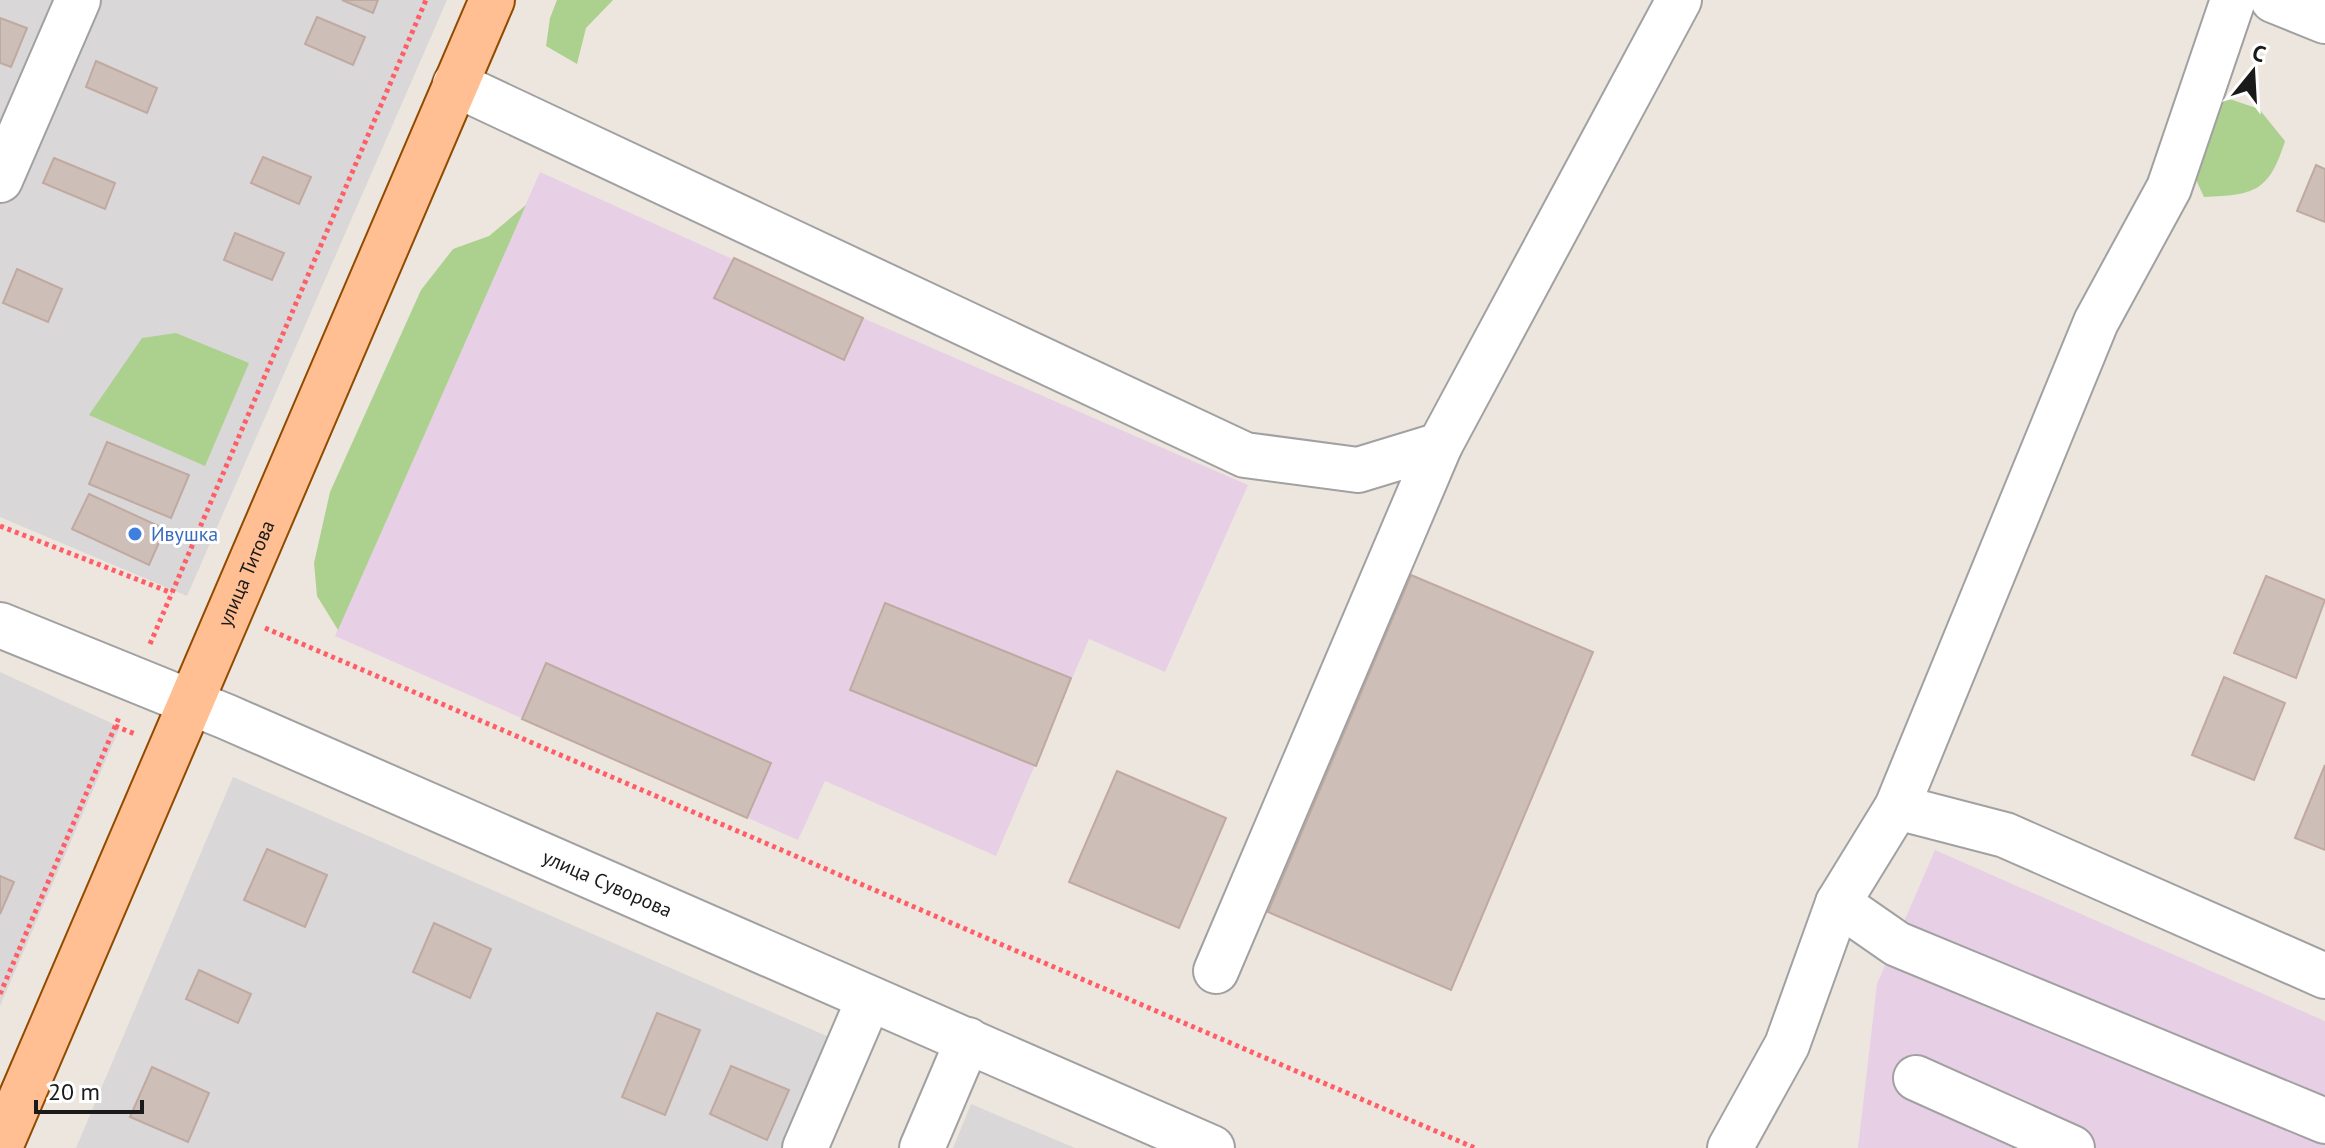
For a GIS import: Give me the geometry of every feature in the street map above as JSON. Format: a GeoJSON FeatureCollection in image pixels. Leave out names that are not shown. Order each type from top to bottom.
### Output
{"type":"FeatureCollection","features":[{"type":"Feature","properties":{"kind":"main road","name":"улица Титова"},"geometry":{"type":"LineString","coordinates":[[0,1147],[492,0]]}},
{"type":"Feature","properties":{"kind":"street"},"geometry":{"type":"LineString","coordinates":[[0,180],[78,0]]}},
{"type":"Feature","properties":{"kind":"street"},"geometry":{"type":"LineString","coordinates":[[1216,971],[1440,445],[1679,0]]}},
{"type":"Feature","properties":{"kind":"street"},"geometry":{"type":"LineString","coordinates":[[1730,1148],[1787,1045],[1838,903],[1897,807],[2096,322],[2169,188],[2233,0]]}},
{"type":"Feature","properties":{"kind":"street"},"geometry":{"type":"LineString","coordinates":[[2273,0],[2325,21]]}},
{"type":"Feature","properties":{"kind":"street"},"geometry":{"type":"LineString","coordinates":[[455,84],[1245,455],[1358,470],[1440,445]]}},
{"type":"Feature","properties":{"kind":"street","name":"улица Суворова"},"geometry":{"type":"LineString","coordinates":[[0,625],[191,702],[1212,1148]]}},
{"type":"Feature","properties":{"kind":"street"},"geometry":{"type":"LineString","coordinates":[[1897,807],[2005,835],[2325,976]]}},
{"type":"Feature","properties":{"kind":"street"},"geometry":{"type":"LineString","coordinates":[[1838,903],[1897,944],[2325,1121]]}},
{"type":"Feature","properties":{"kind":"street"},"geometry":{"type":"LineString","coordinates":[[805,1148],[869,999]]}},
{"type":"Feature","properties":{"kind":"street"},"geometry":{"type":"LineString","coordinates":[[922,1148],[968,1040]]}},
{"type":"Feature","properties":{"kind":"street"},"geometry":{"type":"LineString","coordinates":[[1916,1078],[2072,1148]]}},
{"type":"Feature","properties":{"kind":"path"},"geometry":{"type":"LineString","coordinates":[[0,526],[172,593],[426,0]]}},
{"type":"Feature","properties":{"kind":"path"},"geometry":{"type":"LineString","coordinates":[[266,627],[1475,1148]]}},
{"type":"Feature","properties":{"kind":"path"},"geometry":{"type":"LineString","coordinates":[[0,994],[115,726]]}},
{"type":"Feature","properties":{"kind":"shaded area"},"geometry":{"type":"Polygon","coordinates":[[[0,0],[447,0],[187,596],[0,517],[0,0]]]}},
{"type":"Feature","properties":{"kind":"shaded area"},"geometry":{"type":"Polygon","coordinates":[[[540,172],[863,318],[1248,485],[1165,672],[1089,639],[996,856],[825,781],[798,840],[335,636],[540,172]]]}},
{"type":"Feature","properties":{"kind":"shaded area"},"geometry":{"type":"Polygon","coordinates":[[[0,672],[120,727],[0,1006],[0,672]]]}},
{"type":"Feature","properties":{"kind":"shaded area"},"geometry":{"type":"Polygon","coordinates":[[[233,777],[829,1037],[782,1148],[76,1148],[233,777]]]}},
{"type":"Feature","properties":{"kind":"shaded area"},"geometry":{"type":"Polygon","coordinates":[[[1935,850],[2325,1021],[2325,1148],[1858,1148],[1877,984],[1935,850]]]}},
{"type":"Feature","properties":{"kind":"shaded area"},"geometry":{"type":"Polygon","coordinates":[[[971,1104],[1075,1148],[953,1148],[971,1104]]]}},
{"type":"Feature","properties":{"kind":"green space"},"geometry":{"type":"Polygon","coordinates":[[[557,0],[613,0],[586,28],[577,64],[546,46],[550,18],[557,0]]]}},
{"type":"Feature","properties":{"kind":"green space"},"geometry":{"type":"Polygon","coordinates":[[[2224,97],[2259,109],[2285,141],[2266,181],[2236,195],[2204,197],[2186,158],[2194,115],[2224,97]]]}},
{"type":"Feature","properties":{"kind":"green space"},"geometry":{"type":"Polygon","coordinates":[[[526,205],[338,630],[317,596],[314,563],[330,492],[421,290],[453,249],[489,236],[526,205]]]}},
{"type":"Feature","properties":{"kind":"green space"},"geometry":{"type":"Polygon","coordinates":[[[176,333],[249,363],[205,466],[89,415],[142,338],[176,333]]]}},
{"type":"Feature","properties":{"kind":"building"},"geometry":{"type":"Polygon","coordinates":[[[342,0],[378,0],[373,13],[342,0]]]}},
{"type":"Feature","properties":{"kind":"building"},"geometry":{"type":"Polygon","coordinates":[[[317,17],[365,37],[353,65],[305,44],[317,17]]]}},
{"type":"Feature","properties":{"kind":"building"},"geometry":{"type":"Polygon","coordinates":[[[0,18],[27,28],[11,67],[0,63],[0,18]]]}},
{"type":"Feature","properties":{"kind":"building"},"geometry":{"type":"Polygon","coordinates":[[[96,61],[157,88],[147,113],[86,87],[96,61]]]}},
{"type":"Feature","properties":{"kind":"building"},"geometry":{"type":"Polygon","coordinates":[[[263,157],[311,177],[299,204],[251,183],[263,157]]]}},
{"type":"Feature","properties":{"kind":"building"},"geometry":{"type":"Polygon","coordinates":[[[54,158],[115,183],[105,209],[43,183],[54,158]]]}},
{"type":"Feature","properties":{"kind":"building"},"geometry":{"type":"Polygon","coordinates":[[[2316,165],[2325,169],[2325,222],[2297,211],[2316,165]]]}},
{"type":"Feature","properties":{"kind":"building"},"geometry":{"type":"Polygon","coordinates":[[[235,233],[284,253],[272,280],[224,260],[235,233]]]}},
{"type":"Feature","properties":{"kind":"building"},"geometry":{"type":"Polygon","coordinates":[[[734,258],[863,318],[844,360],[714,298],[734,258]]]}},
{"type":"Feature","properties":{"kind":"building"},"geometry":{"type":"Polygon","coordinates":[[[17,269],[62,289],[48,322],[3,303],[17,269]]]}},
{"type":"Feature","properties":{"kind":"building"},"geometry":{"type":"Polygon","coordinates":[[[107,442],[189,475],[171,518],[89,484],[107,442]]]}},
{"type":"Feature","properties":{"kind":"building"},"geometry":{"type":"Polygon","coordinates":[[[89,494],[165,529],[149,565],[72,529],[89,494]]]}},
{"type":"Feature","properties":{"kind":"building"},"geometry":{"type":"Polygon","coordinates":[[[1411,575],[1593,652],[1451,990],[1268,912],[1411,575]]]}},
{"type":"Feature","properties":{"kind":"building"},"geometry":{"type":"Polygon","coordinates":[[[2266,576],[2325,600],[2296,678],[2234,653],[2266,576]]]}},
{"type":"Feature","properties":{"kind":"building"},"geometry":{"type":"Polygon","coordinates":[[[885,603],[1071,678],[1036,766],[850,690],[885,603]]]}},
{"type":"Feature","properties":{"kind":"building"},"geometry":{"type":"Polygon","coordinates":[[[546,663],[771,763],[747,818],[522,719],[546,663]]]}},
{"type":"Feature","properties":{"kind":"building"},"geometry":{"type":"Polygon","coordinates":[[[2224,677],[2285,703],[2254,780],[2192,755],[2224,677]]]}},
{"type":"Feature","properties":{"kind":"building"},"geometry":{"type":"Polygon","coordinates":[[[2325,765],[2325,850],[2295,838],[2325,765]]]}},
{"type":"Feature","properties":{"kind":"building"},"geometry":{"type":"Polygon","coordinates":[[[1117,771],[1226,818],[1179,928],[1069,882],[1117,771]]]}},
{"type":"Feature","properties":{"kind":"building"},"geometry":{"type":"Polygon","coordinates":[[[267,849],[327,875],[305,927],[244,900],[267,849]]]}},
{"type":"Feature","properties":{"kind":"building"},"geometry":{"type":"Polygon","coordinates":[[[0,876],[14,882],[0,914],[0,876]]]}},
{"type":"Feature","properties":{"kind":"building"},"geometry":{"type":"Polygon","coordinates":[[[434,923],[491,949],[470,998],[413,972],[434,923]]]}},
{"type":"Feature","properties":{"kind":"building"},"geometry":{"type":"Polygon","coordinates":[[[199,970],[251,994],[238,1023],[186,999],[199,970]]]}},
{"type":"Feature","properties":{"kind":"building"},"geometry":{"type":"Polygon","coordinates":[[[657,1013],[700,1030],[665,1115],[622,1097],[657,1013]]]}},
{"type":"Feature","properties":{"kind":"building"},"geometry":{"type":"Polygon","coordinates":[[[731,1066],[789,1090],[767,1140],[710,1114],[731,1066]]]}},
{"type":"Feature","properties":{"kind":"building"},"geometry":{"type":"Polygon","coordinates":[[[152,1067],[209,1093],[188,1142],[130,1117],[152,1067]]]}},
{"type":"Feature","properties":{"kind":"place","name":"Ивушка"},"geometry":{"type":"Point","coordinates":[135,534]}}]}
